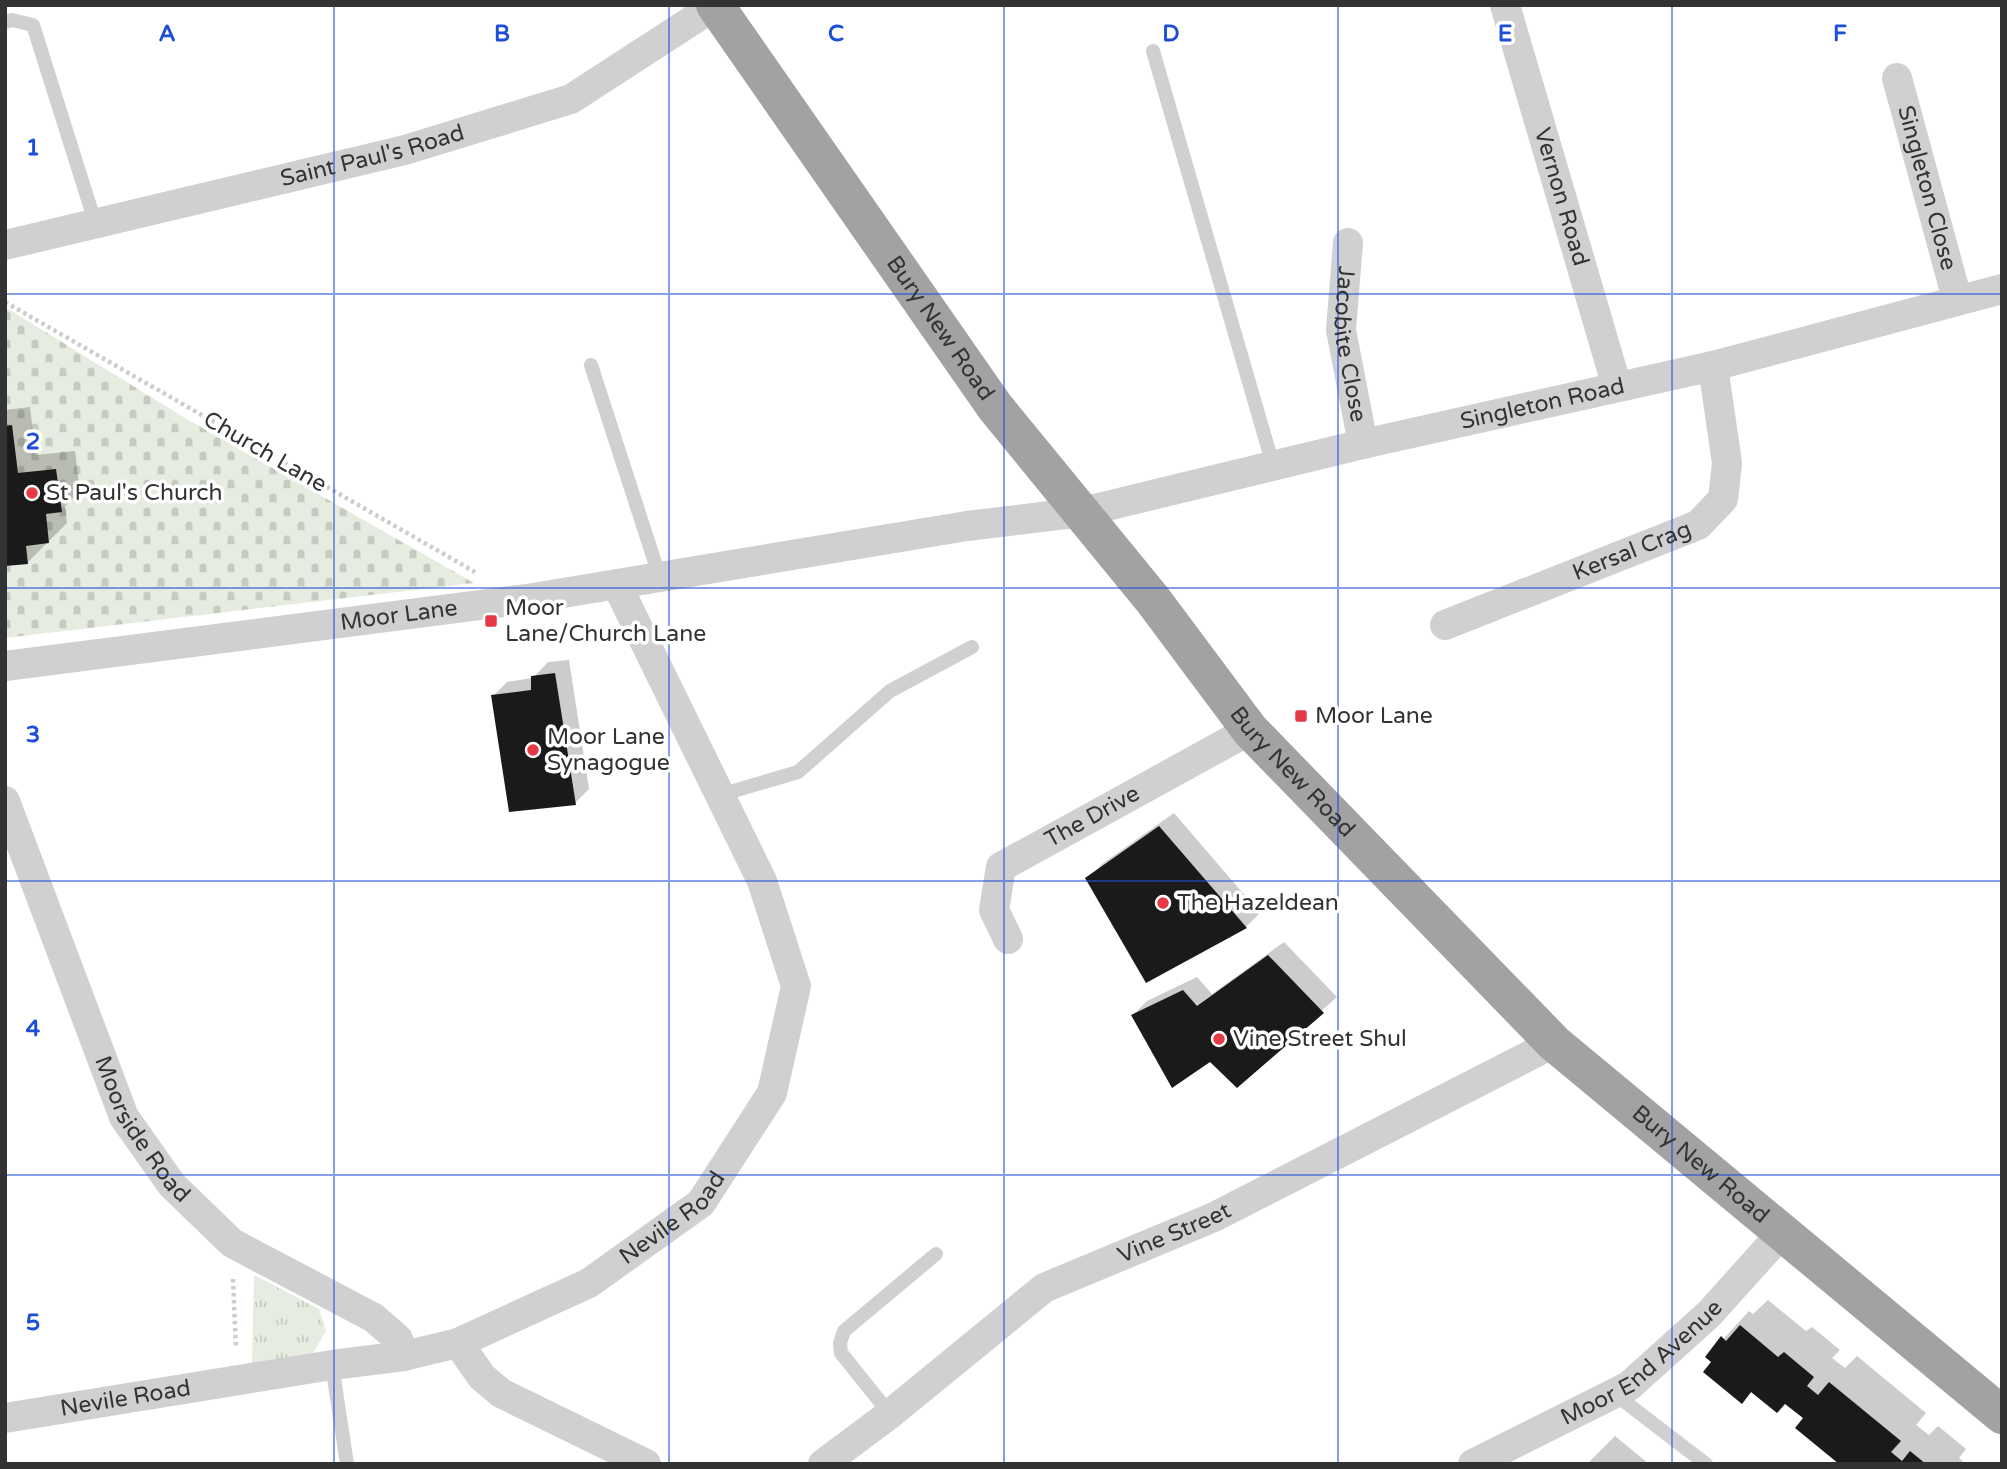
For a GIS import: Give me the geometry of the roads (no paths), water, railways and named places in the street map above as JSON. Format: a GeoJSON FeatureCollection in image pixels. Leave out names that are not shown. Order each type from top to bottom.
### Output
{"type":"FeatureCollection","features":[{"type":"Feature","properties":{"kind":"highway","name":"Bury New Road"},"geometry":{"type":"LineString","coordinates":[[715,5],[995,407],[1082,512],[1250,730],[1554,1043],[2002,1415]]}},
{"type":"Feature","properties":{"kind":"street","name":"Saint Paul's Road"},"geometry":{"type":"LineString","coordinates":[[5,245],[405,149],[571,99],[715,5]]}},
{"type":"Feature","properties":{"kind":"street","name":"Vernon Road"},"geometry":{"type":"LineString","coordinates":[[1505,5],[1617,387]]}},
{"type":"Feature","properties":{"kind":"street","name":"Singleton Close"},"geometry":{"type":"LineString","coordinates":[[1897,78],[1957,299]]}},
{"type":"Feature","properties":{"kind":"street","name":"Jacobite Close"},"geometry":{"type":"LineString","coordinates":[[1348,243],[1340,330],[1363,444]]}},
{"type":"Feature","properties":{"kind":"street","name":"Singleton Road"},"geometry":{"type":"LineString","coordinates":[[1082,512],[1363,444],[1713,366],[2002,289]]}},
{"type":"Feature","properties":{"kind":"street","name":"Kersal Crag"},"geometry":{"type":"LineString","coordinates":[[1445,625],[1698,525],[1723,499],[1727,463],[1713,366]]}},
{"type":"Feature","properties":{"kind":"street","name":"Moor Lane"},"geometry":{"type":"LineString","coordinates":[[5,666],[527,599],[967,526],[1082,512]]}},
{"type":"Feature","properties":{"kind":"street","name":"Nevile Road"},"geometry":{"type":"LineString","coordinates":[[5,1418],[332,1365],[404,1356],[458,1343],[589,1283],[701,1203],[772,1094],[796,986],[762,881],[617,585]]}},
{"type":"Feature","properties":{"kind":"street","name":"The Drive"},"geometry":{"type":"LineString","coordinates":[[1008,939],[994,910],[1001,867],[1250,730]]}},
{"type":"Feature","properties":{"kind":"street","name":"Moorside Road"},"geometry":{"type":"LineString","coordinates":[[5,801],[124,1117],[172,1185],[232,1243],[374,1318],[398,1339],[404,1356]]}},
{"type":"Feature","properties":{"kind":"street","name":"Vine Street"},"geometry":{"type":"LineString","coordinates":[[822,1464],[890,1414],[903,1400],[1044,1288],[1214,1217],[1554,1043]]}},
{"type":"Feature","properties":{"kind":"street","name":"Moor End Avenue"},"geometry":{"type":"LineString","coordinates":[[1478,1463],[1616,1395],[1709,1314],[1781,1234]]}},
{"type":"Feature","properties":{"kind":"street"},"geometry":{"type":"LineString","coordinates":[[458,1343],[482,1377],[501,1394],[646,1464]]}},
{"type":"Feature","properties":{"kind":"lane"},"geometry":{"type":"LineString","coordinates":[[5,22],[12,20],[33,25],[95,222]]}},
{"type":"Feature","properties":{"kind":"lane"},"geometry":{"type":"LineString","coordinates":[[1153,51],[1273,465]]}},
{"type":"Feature","properties":{"kind":"lane"},"geometry":{"type":"LineString","coordinates":[[591,365],[660,578]]}},
{"type":"Feature","properties":{"kind":"lane"},"geometry":{"type":"LineString","coordinates":[[720,795],[798,772],[890,691],[972,647]]}},
{"type":"Feature","properties":{"kind":"lane"},"geometry":{"type":"LineString","coordinates":[[890,1414],[841,1353],[839,1343],[844,1331],[936,1255]]}},
{"type":"Feature","properties":{"kind":"lane"},"geometry":{"type":"LineString","coordinates":[[332,1365],[347,1464]]}},
{"type":"Feature","properties":{"kind":"lane"},"geometry":{"type":"LineString","coordinates":[[1616,1395],[1706,1464]]}},
{"type":"Feature","properties":{"kind":"place","name":"St Paul's Church"},"geometry":{"type":"Point","coordinates":[32,493]}},
{"type":"Feature","properties":{"kind":"place","name":"Moor Lane/Church Lane"},"geometry":{"type":"Point","coordinates":[491,621]}},
{"type":"Feature","properties":{"kind":"place","name":"Moor Lane"},"geometry":{"type":"Point","coordinates":[1301,716]}},
{"type":"Feature","properties":{"kind":"place","name":"Moor Lane Synagogue"},"geometry":{"type":"Point","coordinates":[533,750]}},
{"type":"Feature","properties":{"kind":"place","name":"The Hazeldean"},"geometry":{"type":"Point","coordinates":[1163,903]}},
{"type":"Feature","properties":{"kind":"place","name":"Vine Street Shul"},"geometry":{"type":"Point","coordinates":[1219,1039]}}]}
